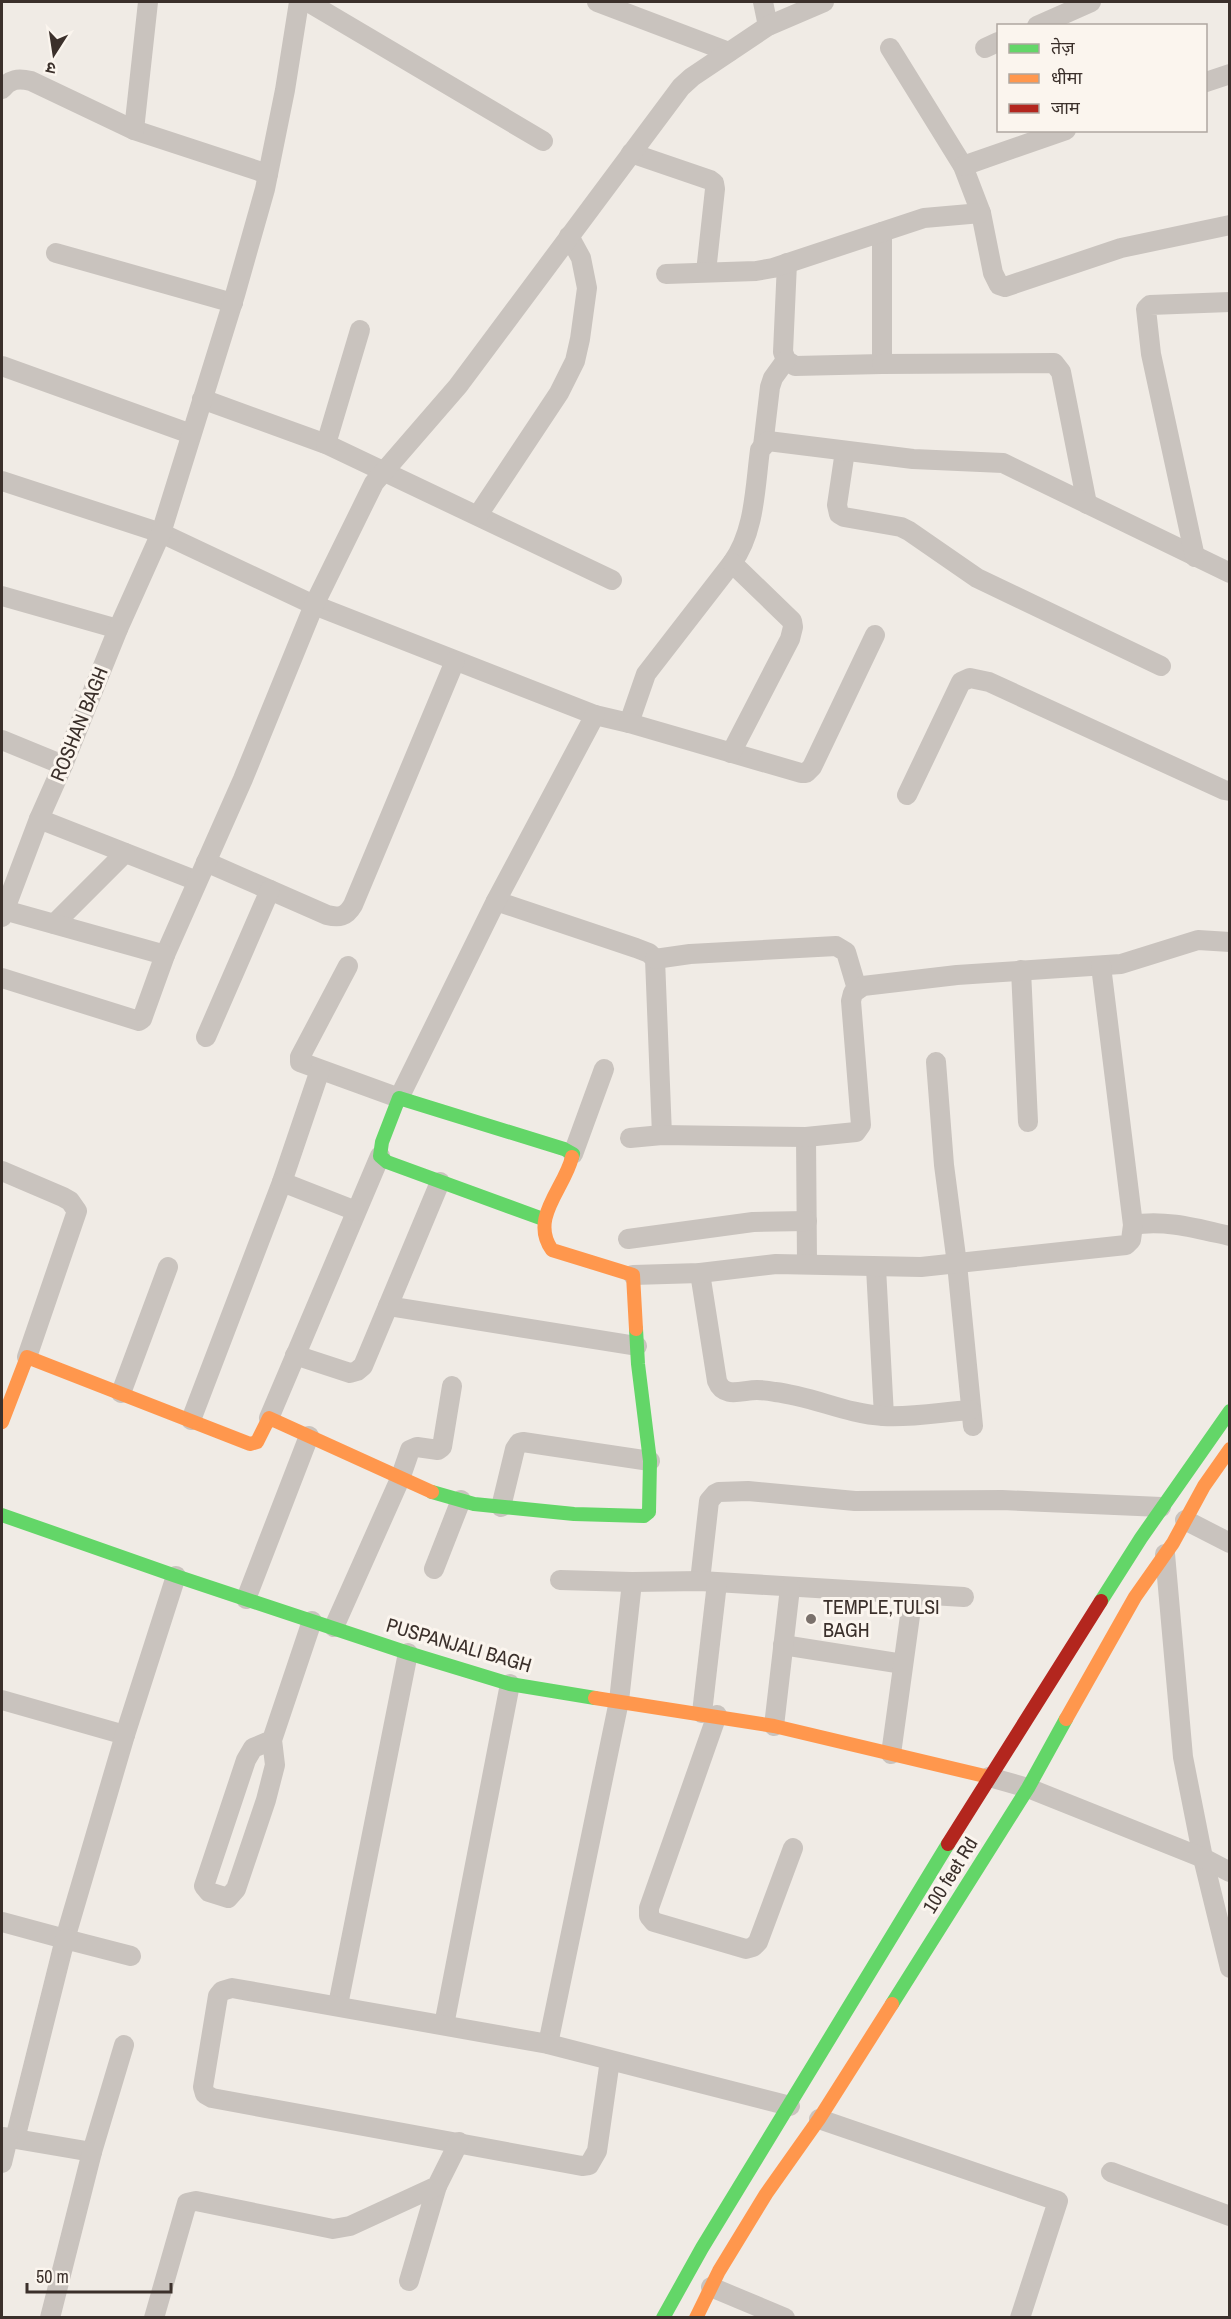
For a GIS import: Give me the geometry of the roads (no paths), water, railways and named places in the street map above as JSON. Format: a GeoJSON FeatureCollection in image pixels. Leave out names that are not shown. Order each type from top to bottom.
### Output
{"type":"FeatureCollection","features":[{"type":"Feature","properties":{"kind":"street"},"geometry":{"type":"LineString","coordinates":[[134,130],[148,2]]}},
{"type":"Feature","properties":{"kind":"street","name":"ROSHAN BAGH"},"geometry":{"type":"LineString","coordinates":[[3,914],[39,819],[118,629],[161,533],[232,303],[268,174],[300,2]]}},
{"type":"Feature","properties":{"kind":"street"},"geometry":{"type":"LineString","coordinates":[[308,2],[543,141]]}},
{"type":"Feature","properties":{"kind":"street"},"geometry":{"type":"LineString","coordinates":[[597,2],[729,52]]}},
{"type":"Feature","properties":{"kind":"street"},"geometry":{"type":"LineString","coordinates":[[763,2],[768,26]]}},
{"type":"Feature","properties":{"kind":"street"},"geometry":{"type":"LineString","coordinates":[[2,978],[139,1021],[142,1019],[165,955],[314,605],[374,483],[458,386],[681,87],[692,77],[768,26],[824,2]]}},
{"type":"Feature","properties":{"kind":"street"},"geometry":{"type":"LineString","coordinates":[[1042,24],[1091,2]]}},
{"type":"Feature","properties":{"kind":"street"},"geometry":{"type":"LineString","coordinates":[[890,48],[963,166],[981,213],[996,282],[1005,287],[1121,248],[1230,225]]}},
{"type":"Feature","properties":{"kind":"street"},"geometry":{"type":"LineString","coordinates":[[1207,82],[1230,74]]}},
{"type":"Feature","properties":{"kind":"street"},"geometry":{"type":"LineString","coordinates":[[2,89],[15,79],[31,81],[134,130],[268,174]]}},
{"type":"Feature","properties":{"kind":"street"},"geometry":{"type":"LineString","coordinates":[[963,166],[1060,132]]}},
{"type":"Feature","properties":{"kind":"street"},"geometry":{"type":"LineString","coordinates":[[631,153],[714,183],[706,272]]}},
{"type":"Feature","properties":{"kind":"street"},"geometry":{"type":"LineString","coordinates":[[666,274],[756,271],[924,218],[981,213]]}},
{"type":"Feature","properties":{"kind":"street"},"geometry":{"type":"LineString","coordinates":[[882,232],[882,364]]}},
{"type":"Feature","properties":{"kind":"street"},"geometry":{"type":"LineString","coordinates":[[478,514],[559,393],[575,361],[587,288],[584,267],[569,236]]}},
{"type":"Feature","properties":{"kind":"street"},"geometry":{"type":"LineString","coordinates":[[56,253],[232,303]]}},
{"type":"Feature","properties":{"kind":"street"},"geometry":{"type":"LineString","coordinates":[[787,263],[783,352],[786,360],[795,366],[1054,363],[1061,372],[1087,504]]}},
{"type":"Feature","properties":{"kind":"street"},"geometry":{"type":"LineString","coordinates":[[1195,557],[1151,354],[1146,309],[1150,305],[1230,302]]}},
{"type":"Feature","properties":{"kind":"street"},"geometry":{"type":"LineString","coordinates":[[326,444],[360,330]]}},
{"type":"Feature","properties":{"kind":"street"},"geometry":{"type":"LineString","coordinates":[[629,723],[642,682],[650,667],[732,563],[748,531],[760,450],[763,446],[770,387],[773,378],[786,360]]}},
{"type":"Feature","properties":{"kind":"street"},"geometry":{"type":"LineString","coordinates":[[2,366],[191,434]]}},
{"type":"Feature","properties":{"kind":"street"},"geometry":{"type":"LineString","coordinates":[[202,399],[326,444],[478,514],[612,580]]}},
{"type":"Feature","properties":{"kind":"street"},"geometry":{"type":"LineString","coordinates":[[763,446],[772,441],[913,459],[996,461],[1016,468],[1230,573]]}},
{"type":"Feature","properties":{"kind":"street"},"geometry":{"type":"LineString","coordinates":[[845,451],[837,505],[839,514],[901,527],[977,578],[1161,666]]}},
{"type":"Feature","properties":{"kind":"street"},"geometry":{"type":"LineString","coordinates":[[2,481],[161,533],[314,605],[595,715],[801,773],[812,767],[875,635]]}},
{"type":"Feature","properties":{"kind":"street"},"geometry":{"type":"LineString","coordinates":[[731,753],[790,639],[793,627],[792,621],[732,563]]}},
{"type":"Feature","properties":{"kind":"street"},"geometry":{"type":"LineString","coordinates":[[2,596],[118,629]]}},
{"type":"Feature","properties":{"kind":"street"},"geometry":{"type":"LineString","coordinates":[[206,862],[327,915],[339,917],[350,911],[456,662]]}},
{"type":"Feature","properties":{"kind":"street"},"geometry":{"type":"LineString","coordinates":[[907,795],[961,682],[970,678],[989,682],[1230,791]]}},
{"type":"Feature","properties":{"kind":"street"},"geometry":{"type":"LineString","coordinates":[[27,1357],[254,1444],[257,1442],[380,1156],[382,1142],[399,1098],[496,901],[595,715]]}},
{"type":"Feature","properties":{"kind":"street"},"geometry":{"type":"LineString","coordinates":[[2,740],[63,765]]}},
{"type":"Feature","properties":{"kind":"street"},"geometry":{"type":"LineString","coordinates":[[39,819],[197,881]]}},
{"type":"Feature","properties":{"kind":"street"},"geometry":{"type":"LineString","coordinates":[[54,924],[125,852]]}},
{"type":"Feature","properties":{"kind":"street"},"geometry":{"type":"LineString","coordinates":[[206,1037],[270,890]]}},
{"type":"Feature","properties":{"kind":"street"},"geometry":{"type":"LineString","coordinates":[[496,901],[636,948],[649,953],[655,959],[662,1135]]}},
{"type":"Feature","properties":{"kind":"street"},"geometry":{"type":"LineString","coordinates":[[3,914],[54,924],[165,955]]}},
{"type":"Feature","properties":{"kind":"street"},"geometry":{"type":"LineString","coordinates":[[630,1138],[662,1135],[806,1137],[853,1133],[860,1129],[851,1001],[857,989],[863,986],[957,975],[1101,966],[1129,962],[1198,940],[1230,942]]}},
{"type":"Feature","properties":{"kind":"street"},"geometry":{"type":"LineString","coordinates":[[655,959],[690,954],[836,946],[846,952],[857,989]]}},
{"type":"Feature","properties":{"kind":"street"},"geometry":{"type":"LineString","coordinates":[[348,966],[300,1057],[300,1062],[399,1098],[564,1149],[573,1154]]}},
{"type":"Feature","properties":{"kind":"street"},"geometry":{"type":"LineString","coordinates":[[604,1069],[571,1163],[543,1219],[546,1244],[552,1250],[633,1275],[700,1273],[776,1264],[807,1263],[876,1268],[921,1267],[1126,1245],[1131,1240],[1133,1225],[1101,966]]}},
{"type":"Feature","properties":{"kind":"street"},"geometry":{"type":"LineString","coordinates":[[1021,970],[1028,1122]]}},
{"type":"Feature","properties":{"kind":"street"},"geometry":{"type":"LineString","coordinates":[[700,1273],[720,1388],[732,1393],[758,1390],[783,1393],[884,1416],[971,1418],[957,1264],[944,1165],[936,1062]]}},
{"type":"Feature","properties":{"kind":"street"},"geometry":{"type":"LineString","coordinates":[[191,1420],[282,1182],[320,1070]]}},
{"type":"Feature","properties":{"kind":"street"},"geometry":{"type":"LineString","coordinates":[[806,1137],[807,1263]]}},
{"type":"Feature","properties":{"kind":"street"},"geometry":{"type":"LineString","coordinates":[[380,1156],[387,1162],[543,1219]]}},
{"type":"Feature","properties":{"kind":"street"},"geometry":{"type":"LineString","coordinates":[[2,1171],[63,1197],[70,1201],[77,1211],[2,1422]]}},
{"type":"Feature","properties":{"kind":"street"},"geometry":{"type":"LineString","coordinates":[[282,1182],[356,1211]]}},
{"type":"Feature","properties":{"kind":"street"},"geometry":{"type":"LineString","coordinates":[[295,1355],[350,1373],[363,1366],[440,1182]]}},
{"type":"Feature","properties":{"kind":"street"},"geometry":{"type":"LineString","coordinates":[[628,1239],[753,1222],[807,1221]]}},
{"type":"Feature","properties":{"kind":"street"},"geometry":{"type":"LineString","coordinates":[[1133,1225],[1169,1224],[1230,1236]]}},
{"type":"Feature","properties":{"kind":"street"},"geometry":{"type":"LineString","coordinates":[[121,1393],[168,1267]]}},
{"type":"Feature","properties":{"kind":"street"},"geometry":{"type":"LineString","coordinates":[[876,1268],[884,1416]]}},
{"type":"Feature","properties":{"kind":"street"},"geometry":{"type":"LineString","coordinates":[[269,1418],[400,1479],[440,1495],[501,1507],[574,1514],[644,1516],[649,1512],[650,1507],[650,1461],[637,1346],[633,1275]]}},
{"type":"Feature","properties":{"kind":"street"},"geometry":{"type":"LineString","coordinates":[[388,1306],[637,1346]]}},
{"type":"Feature","properties":{"kind":"street"},"geometry":{"type":"LineString","coordinates":[[334,1628],[400,1479],[410,1450],[417,1447],[438,1450],[442,1447],[452,1386]]}},
{"type":"Feature","properties":{"kind":"street"},"geometry":{"type":"LineString","coordinates":[[663,2318],[691,2267],[989,1777],[1161,1507],[1230,1411]]}},
{"type":"Feature","properties":{"kind":"street"},"geometry":{"type":"LineString","coordinates":[[246,1599],[309,1436]]}},
{"type":"Feature","properties":{"kind":"street"},"geometry":{"type":"LineString","coordinates":[[501,1507],[514,1449],[519,1443],[650,1461]]}},
{"type":"Feature","properties":{"kind":"street","name":"100 feet Rd"},"geometry":{"type":"LineString","coordinates":[[696,2318],[713,2284],[766,2194],[819,2119],[1028,1788],[1136,1597],[1165,1554],[1204,1486],[1230,1449]]}},
{"type":"Feature","properties":{"kind":"street"},"geometry":{"type":"LineString","coordinates":[[793,1848],[758,1942],[753,1947],[746,1948],[654,1922],[649,1916],[649,1908],[709,1714],[709,1501],[715,1494],[748,1491],[855,1501],[1002,1500],[1161,1507]]}},
{"type":"Feature","properties":{"kind":"street"},"geometry":{"type":"LineString","coordinates":[[434,1569],[461,1500]]}},
{"type":"Feature","properties":{"kind":"street","name":"PUSPANJALI BAGH"},"geometry":{"type":"LineString","coordinates":[[2,1515],[176,1576],[408,1653],[510,1684],[774,1726],[989,1777]]}},
{"type":"Feature","properties":{"kind":"street"},"geometry":{"type":"LineString","coordinates":[[1185,1520],[1230,1543]]}},
{"type":"Feature","properties":{"kind":"street"},"geometry":{"type":"LineString","coordinates":[[1165,1554],[1184,1757],[1203,1858],[1230,1968]]}},
{"type":"Feature","properties":{"kind":"street"},"geometry":{"type":"LineString","coordinates":[[2,2163],[125,1735],[176,1576]]}},
{"type":"Feature","properties":{"kind":"street"},"geometry":{"type":"LineString","coordinates":[[560,1580],[708,1582],[964,1597]]}},
{"type":"Feature","properties":{"kind":"street"},"geometry":{"type":"LineString","coordinates":[[548,2044],[620,1701],[632,1582]]}},
{"type":"Feature","properties":{"kind":"street"},"geometry":{"type":"LineString","coordinates":[[774,1726],[790,1588]]}},
{"type":"Feature","properties":{"kind":"street"},"geometry":{"type":"LineString","coordinates":[[891,1754],[913,1594]]}},
{"type":"Feature","properties":{"kind":"street"},"geometry":{"type":"LineString","coordinates":[[272,1740],[253,1748],[246,1760],[204,1886],[209,1892],[228,1898],[236,1889],[266,1800],[275,1765],[272,1740],[312,1621]]}},
{"type":"Feature","properties":{"kind":"street"},"geometry":{"type":"LineString","coordinates":[[783,1645],[903,1664]]}},
{"type":"Feature","properties":{"kind":"street"},"geometry":{"type":"LineString","coordinates":[[338,2005],[408,1653]]}},
{"type":"Feature","properties":{"kind":"street"},"geometry":{"type":"LineString","coordinates":[[444,2025],[510,1684]]}},
{"type":"Feature","properties":{"kind":"street"},"geometry":{"type":"LineString","coordinates":[[2,1700],[125,1735]]}},
{"type":"Feature","properties":{"kind":"street"},"geometry":{"type":"LineString","coordinates":[[989,1777],[1028,1788],[1203,1858],[1230,1872]]}},
{"type":"Feature","properties":{"kind":"street"},"geometry":{"type":"LineString","coordinates":[[2,1922],[131,1956]]}},
{"type":"Feature","properties":{"kind":"street"},"geometry":{"type":"LineString","coordinates":[[610,2060],[597,2151],[589,2165],[582,2166],[212,2098],[204,2094],[203,2088],[218,1996],[222,1991],[232,1988],[548,2044],[790,2106]]}},
{"type":"Feature","properties":{"kind":"street"},"geometry":{"type":"LineString","coordinates":[[50,2318],[92,2152],[124,2045]]}},
{"type":"Feature","properties":{"kind":"street"},"geometry":{"type":"LineString","coordinates":[[819,2119],[1058,2201],[1020,2318]]}},
{"type":"Feature","properties":{"kind":"street"},"geometry":{"type":"LineString","coordinates":[[8,2138],[92,2152]]}},
{"type":"Feature","properties":{"kind":"street"},"geometry":{"type":"LineString","coordinates":[[409,2281],[437,2186],[459,2142]]}},
{"type":"Feature","properties":{"kind":"street"},"geometry":{"type":"LineString","coordinates":[[1111,2172],[1230,2217]]}},
{"type":"Feature","properties":{"kind":"street"},"geometry":{"type":"LineString","coordinates":[[154,2318],[185,2208],[191,2201],[333,2229],[350,2226],[437,2186]]}},
{"type":"Feature","properties":{"kind":"street"},"geometry":{"type":"LineString","coordinates":[[691,2267],[713,2284],[785,2318]]}},
{"type":"Feature","properties":{"kind":"place","name":"TEMPLE,TULSI BAGH"},"geometry":{"type":"Point","coordinates":[811,1619]}}]}
